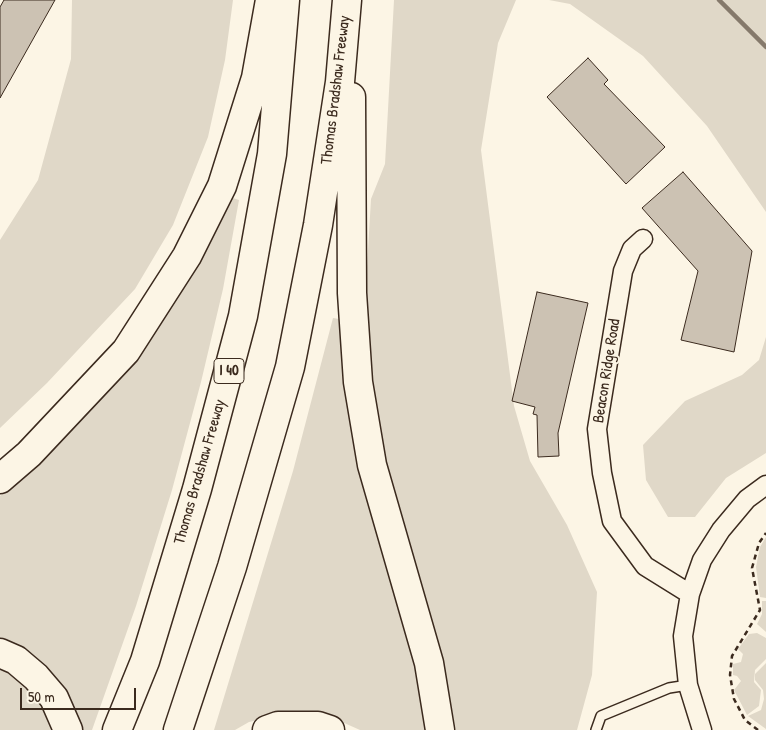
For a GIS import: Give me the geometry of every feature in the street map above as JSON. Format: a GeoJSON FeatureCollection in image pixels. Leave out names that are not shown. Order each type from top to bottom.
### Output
{"type":"FeatureCollection","features":[{"type":"Feature","properties":{"kind":"highway"},"geometry":{"type":"LineString","coordinates":[[0,479],[29,454],[126,351],[187,256],[222,186],[256,78],[270,0]]}},
{"type":"Feature","properties":{"kind":"highway","name":"Thomas Bradshaw Freeway"},"geometry":{"type":"LineString","coordinates":[[117,730],[145,661],[197,489],[243,316],[272,154],[285,0]]}},
{"type":"Feature","properties":{"kind":"highway"},"geometry":{"type":"LineString","coordinates":[[349,0],[352,292],[358,382],[372,465],[429,663],[440,730]]}},
{"type":"Feature","properties":{"kind":"highway","name":"Thomas Bradshaw Freeway"},"geometry":{"type":"LineString","coordinates":[[178,730],[232,568],[290,367],[320,215],[340,82],[349,0]]}},
{"type":"Feature","properties":{"kind":"highway"},"geometry":{"type":"LineString","coordinates":[[0,652],[16,660],[36,677],[54,698],[68,730]]}},
{"type":"Feature","properties":{"kind":"highway"},"geometry":{"type":"LineString","coordinates":[[266,730],[278,726],[318,726],[330,730]]}},
{"type":"Feature","properties":{"kind":"street","name":"Beacon Ridge Road"},"geometry":{"type":"LineString","coordinates":[[643,239],[632,249],[623,271],[597,430],[602,473],[612,521],[645,566],[690,594]]}},
{"type":"Feature","properties":{"kind":"street"},"geometry":{"type":"LineString","coordinates":[[702,730],[688,685],[683,636],[690,594],[702,560],[721,530],[747,499],[766,485]]}},
{"type":"Feature","properties":{"kind":"lane"},"geometry":{"type":"LineString","coordinates":[[596,730],[601,716],[669,688],[688,685]]}},
{"type":"Feature","properties":{"kind":"path"},"geometry":{"type":"LineString","coordinates":[[758,730],[745,720],[734,699],[730,675],[732,656],[760,610],[752,568],[759,543],[766,532]]}},
{"type":"Feature","properties":{"kind":"shaded area"},"geometry":{"type":"Polygon","coordinates":[[[72,0],[233,0],[225,60],[208,137],[173,225],[135,289],[47,383],[0,428],[0,240],[38,180],[71,59],[72,0]]]}},
{"type":"Feature","properties":{"kind":"shaded area"},"geometry":{"type":"Polygon","coordinates":[[[394,0],[516,0],[498,43],[481,150],[514,406],[530,461],[567,525],[597,592],[592,675],[577,730],[456,730],[439,648],[407,547],[371,408],[364,319],[371,199],[385,164],[394,0]]]}},
{"type":"Feature","properties":{"kind":"shaded area"},"geometry":{"type":"Polygon","coordinates":[[[549,0],[766,0],[766,212],[707,126],[643,56],[570,4],[549,0]]]}},
{"type":"Feature","properties":{"kind":"shaded area"},"geometry":{"type":"Polygon","coordinates":[[[227,196],[239,200],[223,289],[201,382],[172,490],[136,606],[92,730],[81,730],[0,645],[0,496],[100,397],[150,339],[192,271],[227,196]]]}},
{"type":"Feature","properties":{"kind":"shaded area"},"geometry":{"type":"Polygon","coordinates":[[[333,318],[345,320],[430,730],[360,730],[333,718],[296,712],[249,722],[235,730],[214,730],[293,471],[333,318]]]}},
{"type":"Feature","properties":{"kind":"shaded area"},"geometry":{"type":"Polygon","coordinates":[[[766,337],[766,453],[726,478],[695,517],[668,517],[646,480],[643,445],[685,401],[742,375],[759,360],[766,337]]]}},
{"type":"Feature","properties":{"kind":"shaded area"},"geometry":{"type":"Polygon","coordinates":[[[766,537],[766,598],[760,597],[756,567],[760,547],[766,537]]]}},
{"type":"Feature","properties":{"kind":"shaded area"},"geometry":{"type":"Polygon","coordinates":[[[762,601],[766,601],[766,632],[757,624],[762,614],[762,601]]]}},
{"type":"Feature","properties":{"kind":"shaded area"},"geometry":{"type":"Polygon","coordinates":[[[757,633],[766,638],[766,659],[755,670],[754,682],[761,690],[759,706],[747,715],[734,690],[741,681],[737,676],[733,675],[733,664],[741,662],[743,654],[738,649],[749,634],[757,633]]]}},
{"type":"Feature","properties":{"kind":"shaded area"},"geometry":{"type":"Polygon","coordinates":[[[766,663],[766,729],[748,716],[761,710],[764,699],[763,690],[755,680],[755,674],[766,663]]]}},
{"type":"Feature","properties":{"kind":"shaded area"},"geometry":{"type":"Polygon","coordinates":[[[0,666],[6,668],[24,684],[46,709],[58,730],[0,730],[0,666]]]}},
{"type":"Feature","properties":{"kind":"building"},"geometry":{"type":"Polygon","coordinates":[[[4,0],[55,0],[0,98],[0,7],[4,0]]]}},
{"type":"Feature","properties":{"kind":"building"},"geometry":{"type":"Polygon","coordinates":[[[588,58],[608,80],[604,84],[665,147],[626,184],[547,97],[588,58]]]}},
{"type":"Feature","properties":{"kind":"building"},"geometry":{"type":"Polygon","coordinates":[[[683,172],[752,251],[734,352],[681,340],[698,271],[642,208],[683,172]]]}},
{"type":"Feature","properties":{"kind":"building"},"geometry":{"type":"Polygon","coordinates":[[[537,292],[588,303],[558,433],[559,456],[538,457],[537,415],[533,414],[535,407],[512,401],[537,292]]]}},
{"type":"Feature","properties":{"kind":"waterway"},"geometry":{"type":"LineString","coordinates":[[719,0],[766,47]]}}]}
